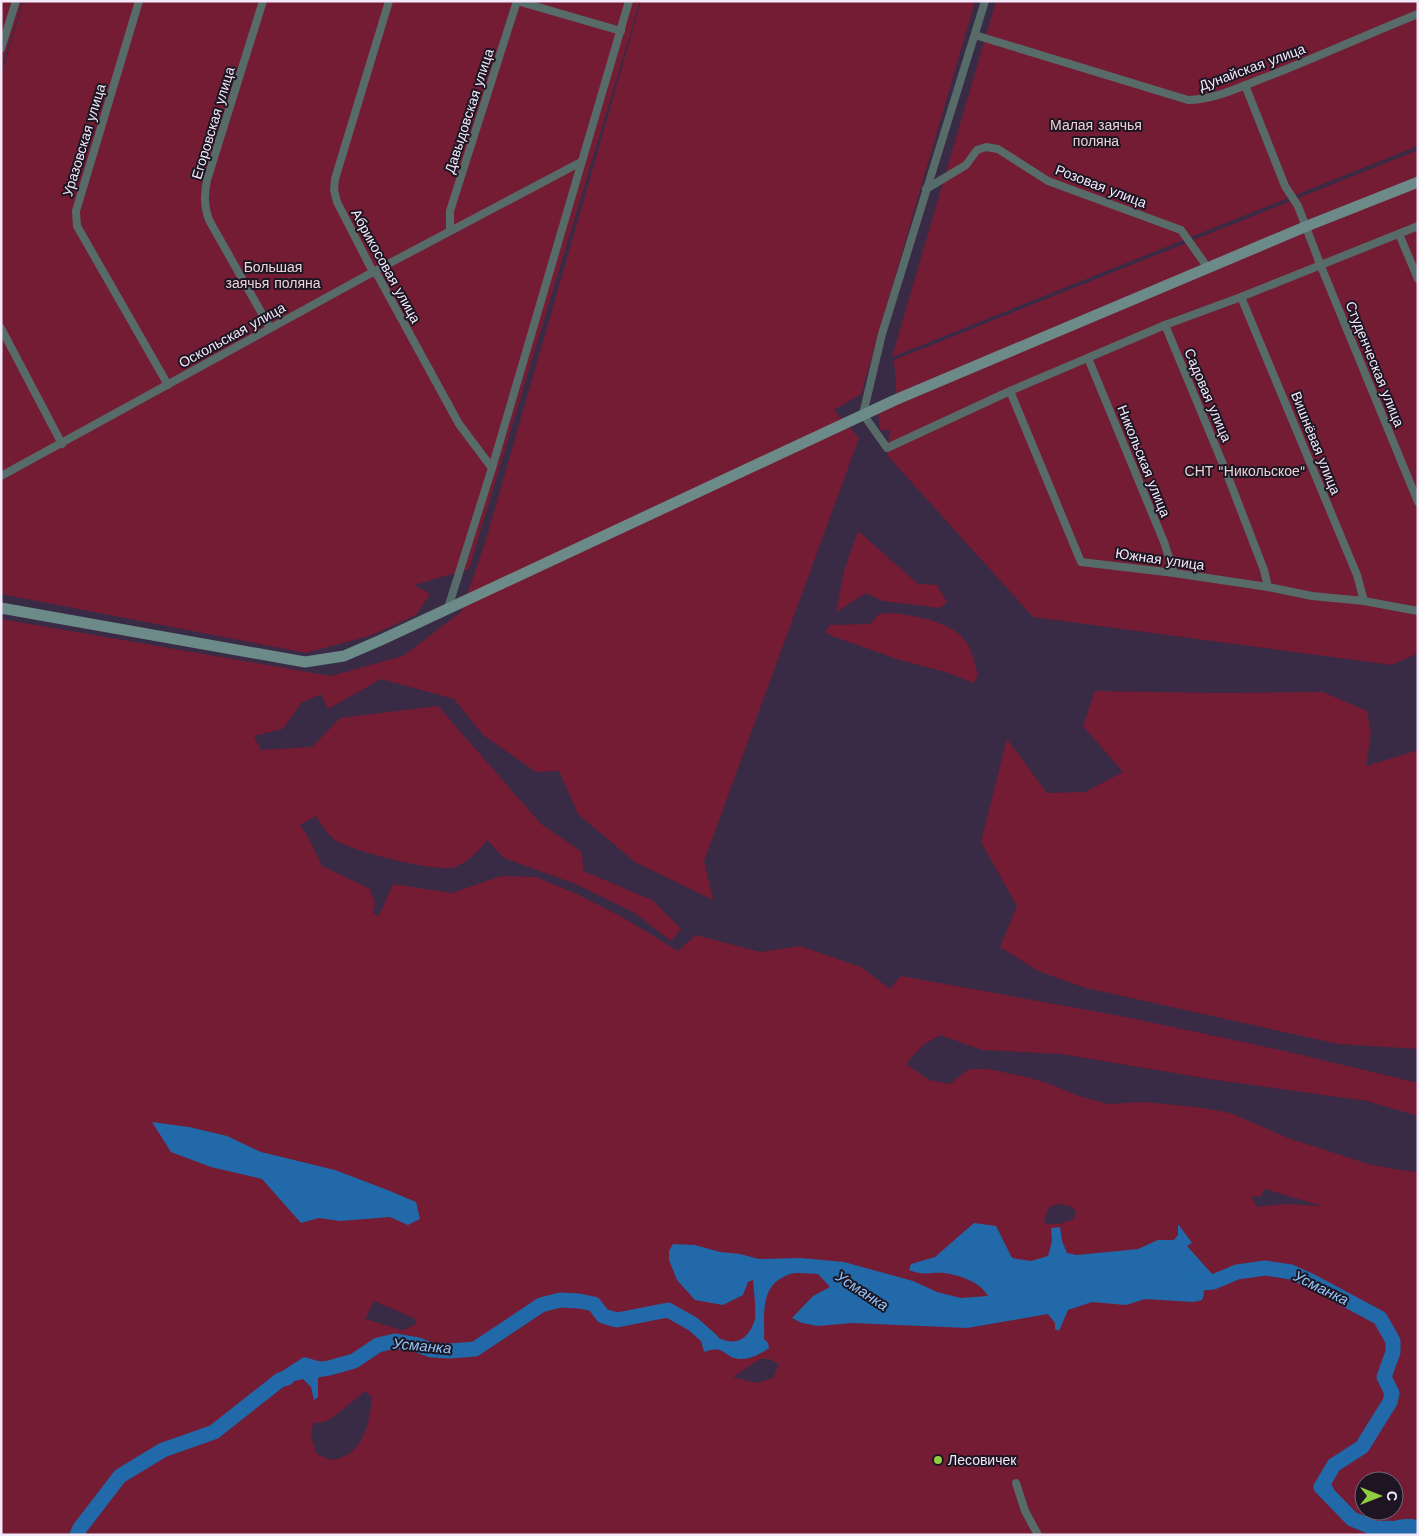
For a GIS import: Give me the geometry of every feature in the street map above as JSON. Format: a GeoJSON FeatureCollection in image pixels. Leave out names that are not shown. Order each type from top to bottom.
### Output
{"type":"FeatureCollection","features":[{"type":"Feature","properties":{"kind":"street"},"geometry":{"type":"LineString","coordinates":[[1,49],[16,1]]}},
{"type":"Feature","properties":{"kind":"street","name":"Уразовская улица"},"geometry":{"type":"LineString","coordinates":[[139,1],[76,211],[77,226],[168,385]]}},
{"type":"Feature","properties":{"kind":"street","name":"Егоровская улица"},"geometry":{"type":"LineString","coordinates":[[263,1],[207,180],[204,207],[209,220],[270,328]]}},
{"type":"Feature","properties":{"kind":"street","name":"Абрикосовая улица"},"geometry":{"type":"LineString","coordinates":[[389,1],[335,179],[334,190],[337,202],[373,272],[378,276],[458,424],[492,468]]}},
{"type":"Feature","properties":{"kind":"street"},"geometry":{"type":"LineString","coordinates":[[517,1],[621,31]]}},
{"type":"Feature","properties":{"kind":"street","name":"Давыдовская улица"},"geometry":{"type":"LineString","coordinates":[[450,230],[450,211],[517,1]]}},
{"type":"Feature","properties":{"kind":"street"},"geometry":{"type":"LineString","coordinates":[[448,608],[492,468],[629,1]]}},
{"type":"Feature","properties":{"kind":"street"},"geometry":{"type":"LineString","coordinates":[[985,1],[882,334],[863,414],[887,448],[1010,391],[1164,324],[1241,297],[1418,226]]}},
{"type":"Feature","properties":{"kind":"street","name":"Дунайская улица"},"geometry":{"type":"LineString","coordinates":[[975,35],[1188,100],[1202,100],[1308,61],[1357,38],[1418,14]]}},
{"type":"Feature","properties":{"kind":"street","name":"Студенческая улица"},"geometry":{"type":"LineString","coordinates":[[1245,85],[1285,186],[1298,206],[1307,226],[1320,264],[1418,502]]}},
{"type":"Feature","properties":{"kind":"street","name":"Розовая улица"},"geometry":{"type":"LineString","coordinates":[[926,189],[966,165],[977,150],[986,147],[998,149],[1048,181],[1181,230],[1208,268]]}},
{"type":"Feature","properties":{"kind":"street","name":"Оскольская улица"},"geometry":{"type":"LineString","coordinates":[[1,476],[450,230],[581,162]]}},
{"type":"Feature","properties":{"kind":"street"},"geometry":{"type":"LineString","coordinates":[[1,608],[305,662],[344,656],[863,414],[1307,226],[1418,182]]}},
{"type":"Feature","properties":{"kind":"street"},"geometry":{"type":"LineString","coordinates":[[1399,234],[1418,279]]}},
{"type":"Feature","properties":{"kind":"street","name":"Вишнёвая улица"},"geometry":{"type":"LineString","coordinates":[[1241,297],[1357,575],[1364,601]]}},
{"type":"Feature","properties":{"kind":"street","name":"Садовая улица"},"geometry":{"type":"LineString","coordinates":[[1164,324],[1225,468],[1264,570],[1268,587]]}},
{"type":"Feature","properties":{"kind":"street"},"geometry":{"type":"LineString","coordinates":[[1,328],[62,444]]}},
{"type":"Feature","properties":{"kind":"street","name":"Никольская улица"},"geometry":{"type":"LineString","coordinates":[[1088,358],[1164,542],[1174,573]]}},
{"type":"Feature","properties":{"kind":"street","name":"Южная улица"},"geometry":{"type":"LineString","coordinates":[[1010,391],[1081,562],[1174,573],[1268,587],[1312,596],[1364,601],[1418,611]]}},
{"type":"Feature","properties":{"kind":"street"},"geometry":{"type":"LineString","coordinates":[[1016,1483],[1025,1511],[1038,1535]]}},
{"type":"Feature","properties":{"kind":"green space"},"geometry":{"type":"Polygon","coordinates":[[[1,1],[23,1],[1,70],[1,1]]]}},
{"type":"Feature","properties":{"kind":"green space","name":"Большая заячья поляна"},"geometry":{"type":"Polygon","coordinates":[[[24,1],[640,1],[469,569],[414,585],[430,594],[416,615],[372,635],[306,653],[1,594],[1,75],[24,1]]]}},
{"type":"Feature","properties":{"kind":"green space"},"geometry":{"type":"Polygon","coordinates":[[[641,1],[975,1],[861,394],[834,410],[859,438],[704,861],[713,900],[635,862],[578,814],[559,771],[536,772],[483,735],[454,699],[381,679],[328,709],[321,694],[301,703],[283,729],[254,736],[261,750],[312,747],[340,718],[438,706],[541,824],[582,852],[583,871],[652,900],[681,929],[671,941],[635,913],[576,884],[504,858],[487,840],[477,852],[460,865],[445,868],[431,867],[394,860],[344,845],[329,835],[316,816],[300,825],[322,866],[370,889],[375,903],[373,913],[379,916],[393,884],[452,893],[501,876],[536,877],[577,894],[622,917],[678,951],[696,935],[760,952],[800,946],[861,967],[890,989],[901,976],[1126,1017],[1285,1051],[1418,1083],[1418,1116],[1367,1101],[1209,1079],[1062,1054],[982,1050],[940,1035],[922,1046],[906,1064],[929,1080],[950,1084],[969,1069],[988,1069],[1047,1083],[1079,1096],[1107,1104],[1146,1102],[1230,1113],[1288,1138],[1368,1164],[1418,1172],[1418,1535],[1,1535],[1,619],[331,676],[403,656],[461,612],[485,543],[641,1]],[[1265,1189],[1261,1196],[1251,1197],[1257,1207],[1284,1204],[1322,1206],[1265,1189]],[[1059,1204],[1049,1207],[1044,1220],[1046,1224],[1059,1224],[1074,1219],[1076,1211],[1070,1206],[1059,1204]],[[374,1301],[365,1319],[401,1330],[417,1323],[414,1318],[374,1301]],[[760,1359],[733,1377],[757,1383],[773,1378],[779,1364],[769,1359],[760,1359]],[[365,1391],[332,1418],[324,1422],[313,1423],[311,1437],[317,1454],[330,1460],[345,1456],[358,1445],[366,1430],[372,1397],[365,1391]]]}},
{"type":"Feature","properties":{"kind":"green space","name":"Малая заячья поляна"},"geometry":{"type":"Polygon","coordinates":[[[996,1],[1418,1],[1418,146],[892,357],[996,1]]]}},
{"type":"Feature","properties":{"kind":"green space","name":"СНТ \"Никольское\""},"geometry":{"type":"Polygon","coordinates":[[[1418,150],[1418,653],[1392,665],[1033,617],[887,455],[890,430],[880,430],[878,412],[897,400],[894,360],[1418,150]]]}},
{"type":"Feature","properties":{"kind":"green space"},"geometry":{"type":"Polygon","coordinates":[[[858,531],[918,584],[937,585],[947,602],[940,608],[883,601],[866,593],[836,612],[844,571],[858,531]]]}},
{"type":"Feature","properties":{"kind":"green space"},"geometry":{"type":"Polygon","coordinates":[[[896,613],[936,622],[962,637],[973,656],[978,675],[973,683],[949,673],[900,660],[825,632],[830,625],[870,624],[879,614],[896,613]]]}},
{"type":"Feature","properties":{"kind":"green space"},"geometry":{"type":"Polygon","coordinates":[[[1095,691],[1323,692],[1367,711],[1371,733],[1366,766],[1418,750],[1418,1049],[1338,1044],[1086,988],[1038,971],[1000,947],[1017,906],[981,842],[1007,739],[1047,793],[1085,792],[1123,772],[1083,726],[1095,691]]]}},
{"type":"Feature","properties":{"kind":"water"},"geometry":{"type":"Polygon","coordinates":[[[152,1122],[189,1127],[227,1136],[261,1152],[335,1170],[416,1202],[420,1219],[408,1225],[390,1217],[340,1221],[319,1218],[301,1223],[262,1179],[211,1167],[171,1152],[152,1122]]]}},
{"type":"Feature","properties":{"kind":"water"},"geometry":{"type":"Polygon","coordinates":[[[974,1223],[996,1226],[1012,1258],[1031,1261],[1048,1256],[1052,1241],[1051,1228],[1060,1227],[1062,1241],[1067,1253],[1077,1255],[1138,1249],[1158,1240],[1174,1240],[1178,1235],[1178,1224],[1192,1243],[1187,1246],[1213,1275],[1213,1282],[1203,1289],[1202,1300],[1193,1302],[1145,1299],[1126,1305],[1092,1302],[1068,1310],[1059,1331],[1055,1329],[1055,1323],[1048,1314],[967,1328],[852,1323],[818,1326],[802,1323],[792,1318],[813,1296],[830,1287],[818,1274],[793,1273],[780,1279],[768,1292],[764,1309],[764,1339],[768,1343],[769,1348],[752,1357],[740,1359],[734,1358],[721,1350],[704,1352],[701,1341],[694,1330],[698,1323],[720,1339],[738,1341],[746,1336],[752,1328],[755,1319],[753,1280],[748,1282],[743,1295],[723,1305],[695,1300],[677,1280],[669,1260],[669,1251],[673,1244],[695,1245],[759,1259],[801,1258],[844,1262],[913,1281],[937,1292],[961,1298],[988,1296],[975,1283],[963,1277],[944,1273],[923,1273],[909,1270],[911,1264],[935,1257],[974,1223]]]}},
{"type":"Feature","properties":{"kind":"water"},"geometry":{"type":"Polygon","coordinates":[[[304,1357],[329,1364],[328,1372],[318,1378],[318,1397],[314,1400],[311,1387],[303,1379],[283,1384],[272,1390],[266,1385],[273,1377],[304,1357]]]}},
{"type":"Feature","properties":{"kind":"water"},"geometry":{"type":"Polygon","coordinates":[[[1326,1473],[1339,1500],[1338,1506],[1332,1505],[1322,1491],[1316,1490],[1317,1481],[1326,1473]]]}},
{"type":"Feature","properties":{"kind":"water"},"geometry":{"type":"Polygon","coordinates":[[[1404,1519],[1414,1519],[1418,1522],[1418,1530],[1411,1533],[1398,1530],[1394,1535],[1370,1534],[1371,1524],[1394,1524],[1396,1521],[1404,1521],[1404,1519]]]}},
{"type":"Feature","properties":{"kind":"waterway","name":"Усманка"},"geometry":{"type":"LineString","coordinates":[[1192,1284],[1213,1282],[1237,1272],[1265,1268],[1291,1272],[1380,1318],[1393,1341],[1393,1352],[1384,1377],[1392,1393],[1390,1402],[1362,1447],[1334,1465],[1321,1487],[1352,1519],[1374,1528],[1418,1529]]}},
{"type":"Feature","properties":{"kind":"waterway","name":"Усманка"},"geometry":{"type":"LineString","coordinates":[[309,1371],[354,1361],[378,1345],[395,1341],[418,1345],[431,1350],[475,1349],[541,1305],[560,1300],[594,1304],[603,1316],[617,1320],[668,1310],[693,1324],[712,1341]]}},
{"type":"Feature","properties":{"kind":"waterway","name":"Усманка"},"geometry":{"type":"LineString","coordinates":[[77,1535],[80,1528],[120,1476],[163,1450],[214,1432],[280,1380],[287,1378]]}},
{"type":"Feature","properties":{"kind":"place","name":"Лесовичек"},"geometry":{"type":"Point","coordinates":[938,1460]}}]}
